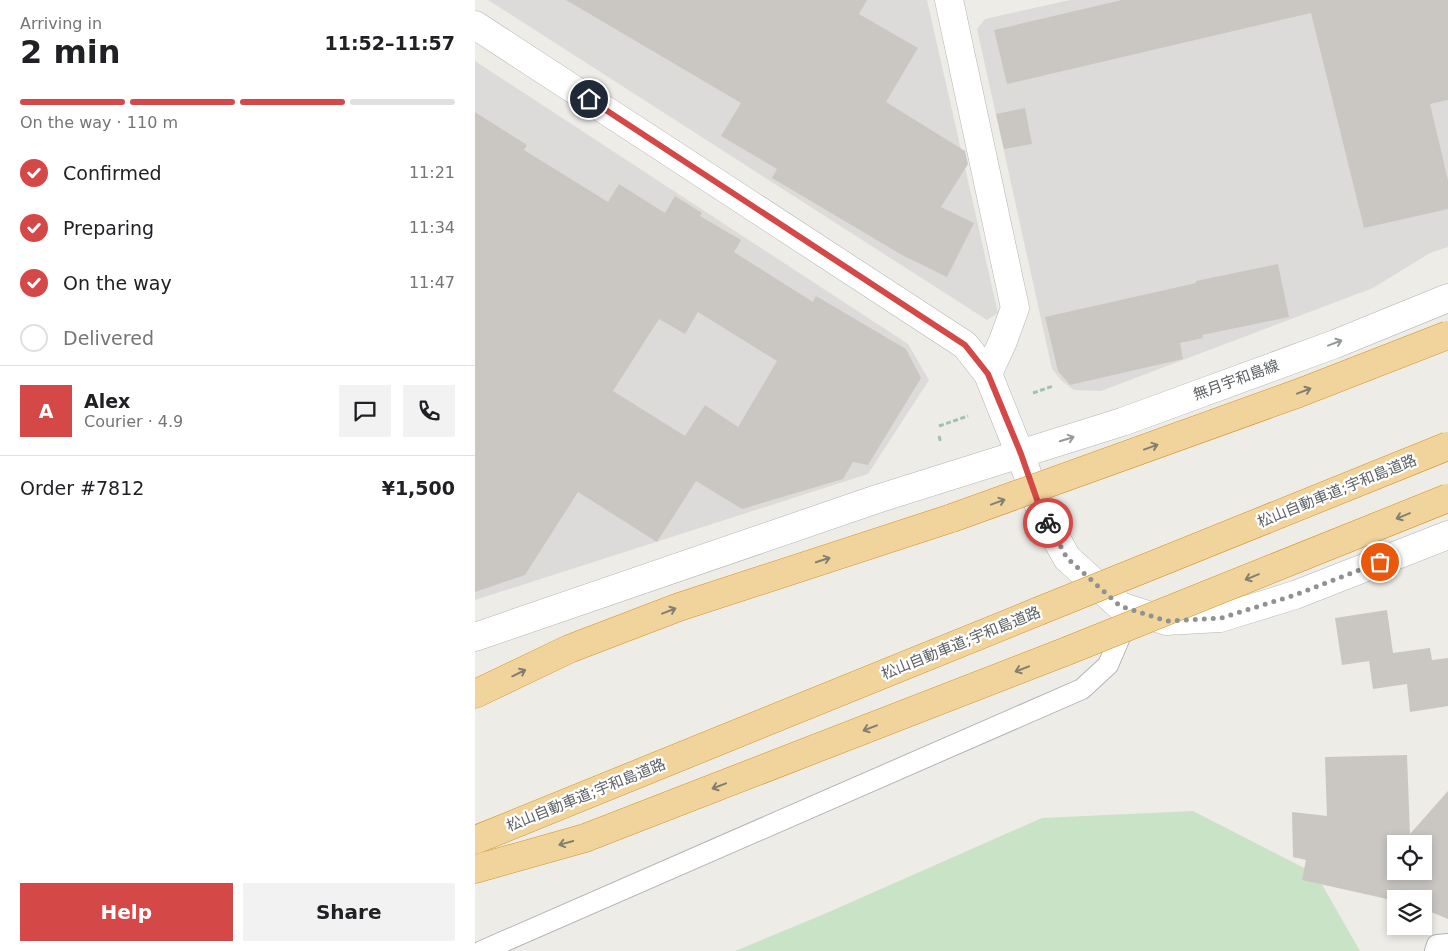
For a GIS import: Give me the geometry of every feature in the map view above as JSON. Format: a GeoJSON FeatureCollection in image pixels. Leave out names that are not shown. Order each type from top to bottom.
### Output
{"type":"FeatureCollection","features":[{"type":"Feature","properties":{"kind":"highway"},"geometry":{"type":"LineString","coordinates":[[475,694],[569,649],[679,607],[952,518],[1299,393],[1448,335]]}},
{"type":"Feature","properties":{"kind":"highway","name":"松山自動車道;宇和島道路"},"geometry":{"type":"LineString","coordinates":[[475,840],[1448,446]]}},
{"type":"Feature","properties":{"kind":"highway"},"geometry":{"type":"LineString","coordinates":[[475,868],[585,838],[1067,651],[1448,498]]}},
{"type":"Feature","properties":{"kind":"main road"},"geometry":{"type":"LineString","coordinates":[[956,2],[1015,308],[988,374]]}},
{"type":"Feature","properties":{"kind":"main road"},"geometry":{"type":"LineString","coordinates":[[475,25],[965,345],[988,374],[1021,454],[1041,511],[1067,558],[1120,606],[1167,621],[1221,618],[1295,595],[1448,535]]}},
{"type":"Feature","properties":{"kind":"main road","name":"無月宇和島線"},"geometry":{"type":"LineString","coordinates":[[475,637],[880,498],[1121,422],[1335,344],[1448,298]]}},
{"type":"Feature","properties":{"kind":"lane"},"geometry":{"type":"LineString","coordinates":[[483,951],[1082,689],[1108,665],[1132,610]]}},
{"type":"Feature","properties":{"kind":"lane"},"geometry":{"type":"LineString","coordinates":[[1435,951],[1437,945],[1448,944]]}},
{"type":"Feature","properties":{"kind":"shaded area"},"geometry":{"type":"Polygon","coordinates":[[[488,0],[927,0],[998,313],[987,320],[488,0]]]}},
{"type":"Feature","properties":{"kind":"shaded area"},"geometry":{"type":"Polygon","coordinates":[[[1070,0],[1448,0],[1448,247],[1430,253],[1373,288],[1101,391],[1074,390],[1062,381],[1052,369],[977,29],[985,19],[1070,0]]]}},
{"type":"Feature","properties":{"kind":"shaded area"},"geometry":{"type":"Polygon","coordinates":[[[475,61],[908,344],[929,380],[868,474],[475,600],[475,61]]]}},
{"type":"Feature","properties":{"kind":"green space"},"geometry":{"type":"Polygon","coordinates":[[[1193,811],[1316,874],[1360,951],[735,951],[822,915],[1042,818],[1193,811]]]}},
{"type":"Feature","properties":{"kind":"building"},"geometry":{"type":"Polygon","coordinates":[[[566,0],[867,0],[859,14],[918,48],[886,102],[965,151],[968,164],[941,207],[974,223],[947,277],[902,255],[772,178],[777,169],[721,136],[741,103],[566,0]]]}},
{"type":"Feature","properties":{"kind":"building"},"geometry":{"type":"Polygon","coordinates":[[[1122,0],[1448,0],[1448,100],[1430,104],[1448,180],[1448,209],[1364,228],[1311,13],[1007,84],[994,30],[1122,0]]]}},
{"type":"Feature","properties":{"kind":"building"},"geometry":{"type":"Polygon","coordinates":[[[1025,108],[1032,144],[1004,149],[996,114],[1025,108]]]}},
{"type":"Feature","properties":{"kind":"building"},"geometry":{"type":"Polygon","coordinates":[[[475,112],[527,145],[524,150],[608,202],[619,184],[665,213],[675,196],[702,213],[700,216],[741,240],[734,252],[813,302],[816,296],[906,349],[921,378],[868,465],[853,462],[843,479],[742,509],[696,481],[657,542],[578,492],[525,575],[475,592],[475,112]],[[698,312],[685,334],[659,319],[613,391],[685,436],[705,405],[738,427],[777,361],[698,312]]]}},
{"type":"Feature","properties":{"kind":"building"},"geometry":{"type":"Polygon","coordinates":[[[1278,264],[1289,317],[1202,335],[1203,338],[1180,343],[1183,359],[1070,385],[1058,371],[1045,317],[1196,283],[1196,281],[1278,264]]]}},
{"type":"Feature","properties":{"kind":"building"},"geometry":{"type":"Polygon","coordinates":[[[1387,610],[1393,653],[1430,648],[1432,660],[1448,658],[1448,706],[1410,712],[1407,684],[1373,689],[1369,661],[1342,665],[1335,618],[1387,610]]]}},
{"type":"Feature","properties":{"kind":"building"},"geometry":{"type":"Polygon","coordinates":[[[1407,755],[1410,834],[1448,791],[1448,919],[1432,912],[1432,890],[1387,890],[1387,899],[1302,880],[1306,860],[1293,857],[1292,812],[1327,816],[1325,757],[1407,755]]]}},
{"type":"Feature","properties":{"kind":"way so far"},"geometry":{"type":"LineString","coordinates":[[1048,523],[1067,558],[1120,606],[1167,621],[1221,618],[1295,595],[1380,562]]}},
{"type":"Feature","properties":{"kind":"route"},"geometry":{"type":"LineString","coordinates":[[589,99],[965,345],[988,374],[1021,454],[1041,511],[1048,523]]}}]}
